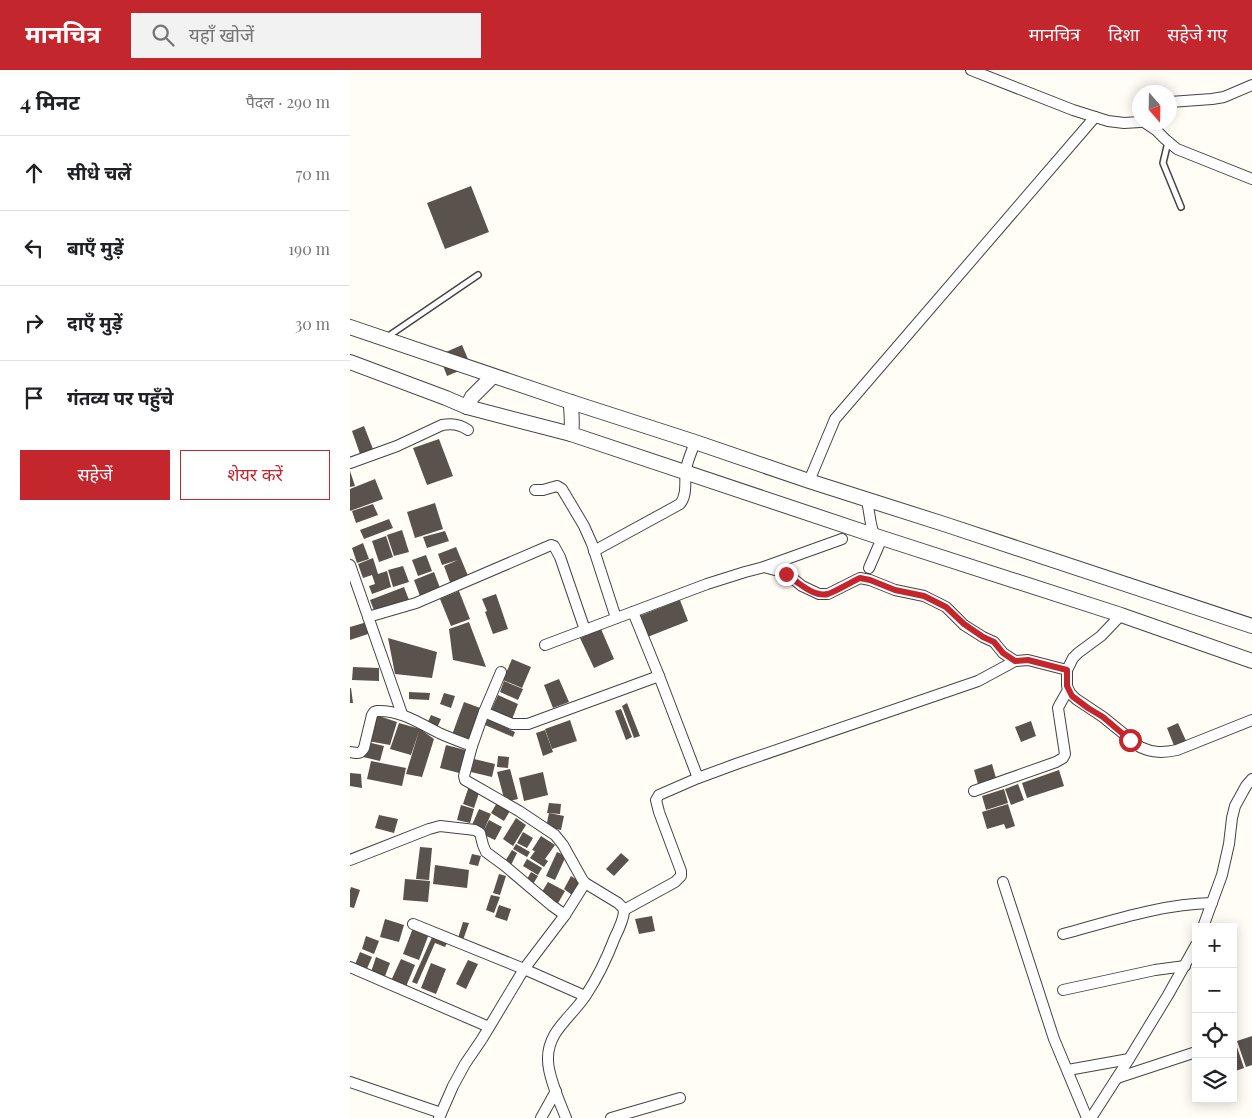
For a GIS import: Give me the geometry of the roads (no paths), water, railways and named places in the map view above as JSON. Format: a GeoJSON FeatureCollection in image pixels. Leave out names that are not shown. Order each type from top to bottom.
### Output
{"type":"FeatureCollection","features":[{"type":"Feature","properties":{"kind":"street"},"geometry":{"type":"LineString","coordinates":[[971,70],[1072,110],[1117,123],[1132,122]]}},
{"type":"Feature","properties":{"kind":"street"},"geometry":{"type":"LineString","coordinates":[[1177,101],[1224,97],[1252,85]]}},
{"type":"Feature","properties":{"kind":"street"},"geometry":{"type":"LineString","coordinates":[[809,482],[835,418],[1095,117]]}},
{"type":"Feature","properties":{"kind":"street"},"geometry":{"type":"LineString","coordinates":[[1156,130],[1177,149],[1252,179]]}},
{"type":"Feature","properties":{"kind":"street"},"geometry":{"type":"LineString","coordinates":[[350,327],[809,482],[947,525],[1252,626]]}},
{"type":"Feature","properties":{"kind":"street"},"geometry":{"type":"LineString","coordinates":[[350,362],[467,407],[572,434],[878,537],[1121,615],[1252,661]]}},
{"type":"Feature","properties":{"kind":"street"},"geometry":{"type":"LineString","coordinates":[[467,407],[472,397],[493,376]]}},
{"type":"Feature","properties":{"kind":"street"},"geometry":{"type":"LineString","coordinates":[[571,402],[572,434]]}},
{"type":"Feature","properties":{"kind":"street"},"geometry":{"type":"LineString","coordinates":[[350,463],[397,446],[442,425],[458,425],[468,430]]}},
{"type":"Feature","properties":{"kind":"street"},"geometry":{"type":"LineString","coordinates":[[594,552],[680,504],[685,492],[686,472],[695,442]]}},
{"type":"Feature","properties":{"kind":"street"},"geometry":{"type":"LineString","coordinates":[[535,490],[561,487],[584,526],[616,618]]}},
{"type":"Feature","properties":{"kind":"street"},"geometry":{"type":"LineString","coordinates":[[867,500],[871,524],[878,537],[869,568],[873,581]]}},
{"type":"Feature","properties":{"kind":"street"},"geometry":{"type":"LineString","coordinates":[[545,646],[707,584],[764,567],[842,539]]}},
{"type":"Feature","properties":{"kind":"street"},"geometry":{"type":"LineString","coordinates":[[368,618],[416,603],[551,545],[554,546],[560,557],[584,630]]}},
{"type":"Feature","properties":{"kind":"street"},"geometry":{"type":"LineString","coordinates":[[350,565],[402,714]]}},
{"type":"Feature","properties":{"kind":"street"},"geometry":{"type":"LineString","coordinates":[[764,567],[786,574],[802,586],[819,594],[828,594],[860,578],[869,568]]}},
{"type":"Feature","properties":{"kind":"street"},"geometry":{"type":"LineString","coordinates":[[860,578],[895,590],[924,596],[946,607],[964,624],[994,642],[1003,653],[1015,661]]}},
{"type":"Feature","properties":{"kind":"street"},"geometry":{"type":"LineString","coordinates":[[633,612],[698,778]]}},
{"type":"Feature","properties":{"kind":"street"},"geometry":{"type":"LineString","coordinates":[[974,791],[1063,758],[1065,754],[1058,708],[1068,690],[1067,670],[1078,653],[1101,636],[1121,615]]}},
{"type":"Feature","properties":{"kind":"street"},"geometry":{"type":"LineString","coordinates":[[624,910],[675,882],[680,877],[681,871],[656,802],[656,798],[659,795],[698,778],[978,680],[1015,661],[1028,660],[1067,670]]}},
{"type":"Feature","properties":{"kind":"street"},"geometry":{"type":"LineString","coordinates":[[501,672],[472,746],[464,776],[465,780],[555,835],[563,845],[579,877],[585,883],[618,903],[624,910],[610,952],[578,1007],[562,1023],[554,1036],[548,1059],[548,1068],[566,1118]]}},
{"type":"Feature","properties":{"kind":"street"},"geometry":{"type":"LineString","coordinates":[[484,712],[512,724],[528,724],[659,676]]}},
{"type":"Feature","properties":{"kind":"street"},"geometry":{"type":"LineString","coordinates":[[1068,690],[1076,699],[1103,717],[1140,747],[1157,753],[1177,750],[1252,720]]}},
{"type":"Feature","properties":{"kind":"street"},"geometry":{"type":"LineString","coordinates":[[350,752],[360,754],[362,752],[372,715],[374,712],[381,711],[402,714],[441,734],[472,746]]}},
{"type":"Feature","properties":{"kind":"street"},"geometry":{"type":"LineString","coordinates":[[1205,923],[1222,875],[1235,806],[1252,779]]}},
{"type":"Feature","properties":{"kind":"street"},"geometry":{"type":"LineString","coordinates":[[350,860],[434,827],[475,830],[480,833],[486,852],[565,915]]}},
{"type":"Feature","properties":{"kind":"street"},"geometry":{"type":"LineString","coordinates":[[1003,882],[1054,1039],[1087,1118]]}},
{"type":"Feature","properties":{"kind":"street"},"geometry":{"type":"LineString","coordinates":[[350,1082],[440,1115],[465,1064],[524,969],[565,915],[585,883]]}},
{"type":"Feature","properties":{"kind":"street"},"geometry":{"type":"LineString","coordinates":[[1062,934],[1157,910],[1188,905],[1212,904]]}},
{"type":"Feature","properties":{"kind":"street"},"geometry":{"type":"LineString","coordinates":[[413,924],[585,996]]}},
{"type":"Feature","properties":{"kind":"street"},"geometry":{"type":"LineString","coordinates":[[1091,1118],[1129,1059],[1192,953]]}},
{"type":"Feature","properties":{"kind":"street"},"geometry":{"type":"LineString","coordinates":[[1063,990],[1155,970],[1185,966]]}},
{"type":"Feature","properties":{"kind":"street"},"geometry":{"type":"LineString","coordinates":[[350,967],[489,1027]]}},
{"type":"Feature","properties":{"kind":"street"},"geometry":{"type":"LineString","coordinates":[[1117,1078],[1192,1053]]}},
{"type":"Feature","properties":{"kind":"street"},"geometry":{"type":"LineString","coordinates":[[1068,1070],[1129,1059]]}},
{"type":"Feature","properties":{"kind":"street"},"geometry":{"type":"LineString","coordinates":[[541,1118],[556,1091]]}},
{"type":"Feature","properties":{"kind":"street"},"geometry":{"type":"LineString","coordinates":[[611,1118],[680,1098]]}},
{"type":"Feature","properties":{"kind":"lane"},"geometry":{"type":"LineString","coordinates":[[1168,142],[1163,163],[1181,207]]}},
{"type":"Feature","properties":{"kind":"lane"},"geometry":{"type":"LineString","coordinates":[[385,338],[478,276]]}}]}
